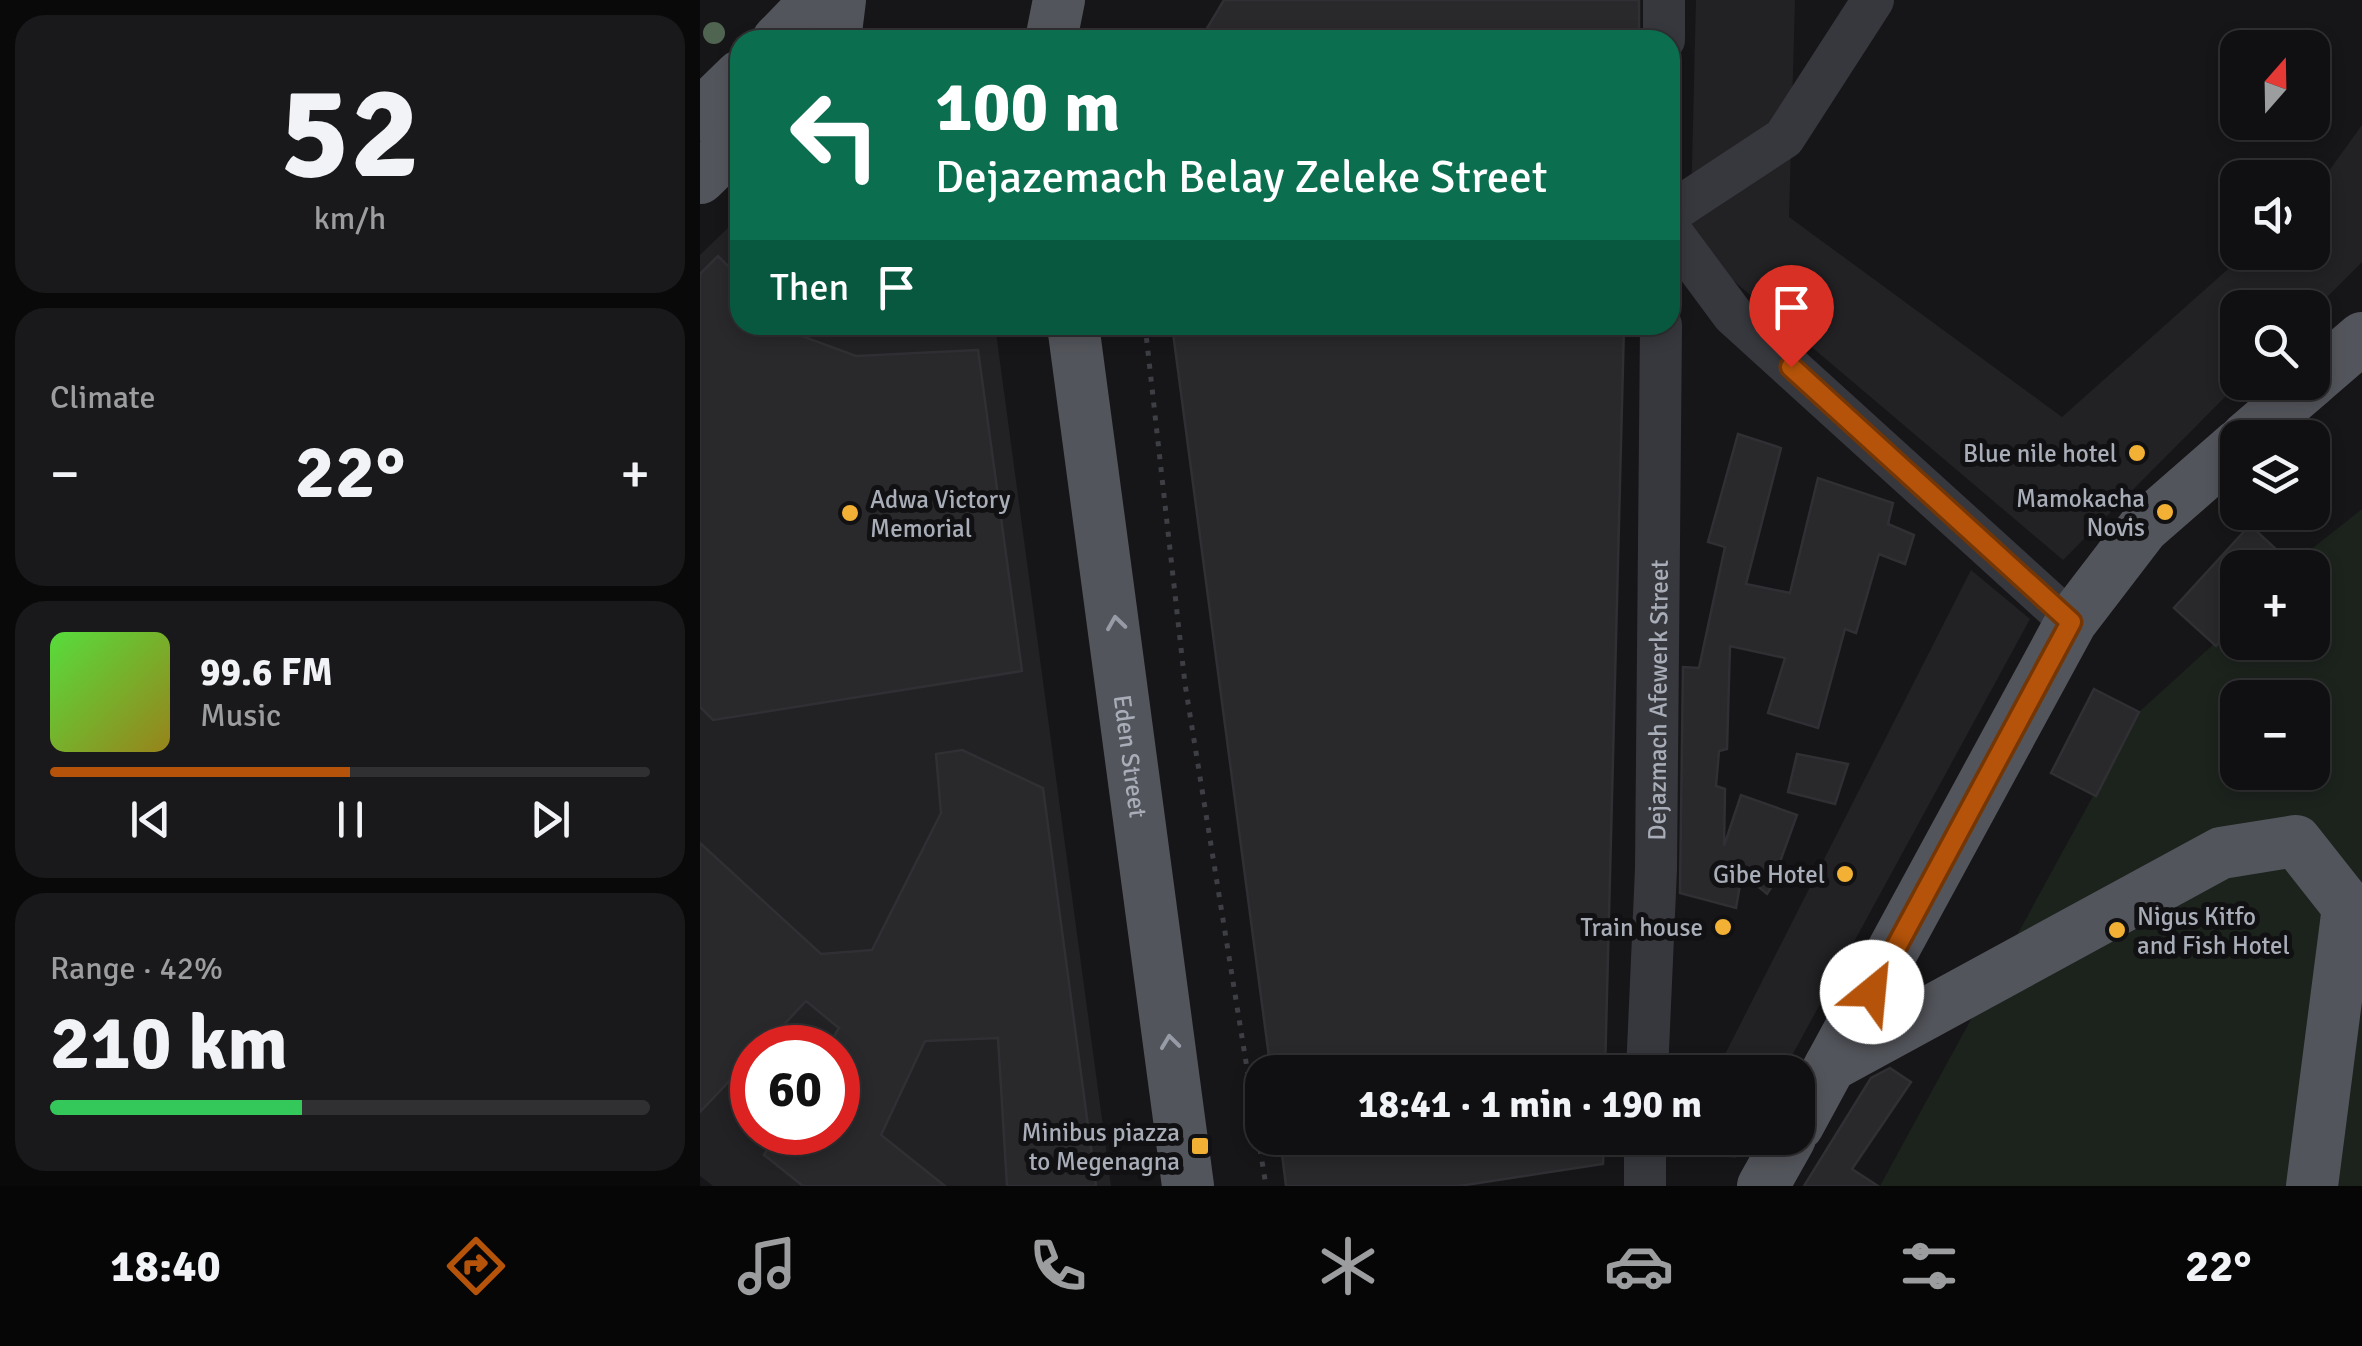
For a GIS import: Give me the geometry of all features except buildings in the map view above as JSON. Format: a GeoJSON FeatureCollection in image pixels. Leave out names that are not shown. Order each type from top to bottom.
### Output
{"type":"FeatureCollection","features":[{"type":"Feature","properties":{"kind":"main road"},"geometry":{"type":"LineString","coordinates":[[788,30],[817,0]]}},
{"type":"Feature","properties":{"kind":"main road"},"geometry":{"type":"LineString","coordinates":[[837,30],[840,0]]}},
{"type":"Feature","properties":{"kind":"main road"},"geometry":{"type":"LineString","coordinates":[[1053,30],[1060,0]]}},
{"type":"Feature","properties":{"kind":"main road"},"geometry":{"type":"LineString","coordinates":[[700,115],[730,86]]}},
{"type":"Feature","properties":{"kind":"main road"},"geometry":{"type":"LineString","coordinates":[[700,178],[730,148]]}},
{"type":"Feature","properties":{"kind":"main road","name":"Eden Street"},"geometry":{"type":"LineString","coordinates":[[1075,335],[1188,1186]]}},
{"type":"Feature","properties":{"kind":"main road"},"geometry":{"type":"LineString","coordinates":[[2330,366],[2362,338]]}},
{"type":"Feature","properties":{"kind":"main road"},"geometry":{"type":"LineString","coordinates":[[2267,420],[2291,400]]}},
{"type":"Feature","properties":{"kind":"main road"},"geometry":{"type":"LineString","coordinates":[[1815,1094],[2071,622],[2143,528],[2220,461]]}},
{"type":"Feature","properties":{"kind":"main road"},"geometry":{"type":"LineString","coordinates":[[1830,1066],[2221,854],[2296,842],[2348,907],[2312,1186]]}},
{"type":"Feature","properties":{"kind":"main road"},"geometry":{"type":"LineString","coordinates":[[1763,1186],[1780,1155]]}},
{"type":"Feature","properties":{"kind":"street"},"geometry":{"type":"LineString","coordinates":[[1664,0],[1664,30]]}},
{"type":"Feature","properties":{"kind":"street"},"geometry":{"type":"LineString","coordinates":[[1680,206],[1784,138],[1872,0]]}},
{"type":"Feature","properties":{"kind":"street"},"geometry":{"type":"LineString","coordinates":[[1680,243],[1733,315],[2071,622]]}},
{"type":"Feature","properties":{"kind":"street","name":"Dejazmach Afewerk Street"},"geometry":{"type":"LineString","coordinates":[[1649,1055],[1656,868],[1660,335]]}},
{"type":"Feature","properties":{"kind":"street"},"geometry":{"type":"LineString","coordinates":[[1645,1155],[1645,1186]]}},
{"type":"Feature","properties":{"kind":"path"},"geometry":{"type":"LineString","coordinates":[[1145,335],[1185,684],[1266,1186]]}},
{"type":"Feature","properties":{"kind":"shaded area"},"geometry":{"type":"Polygon","coordinates":[[[1696,0],[1795,0],[1789,217],[2062,417],[2227,270],[2330,270],[2330,169],[2362,125],[2362,262],[2330,294],[2330,290],[2220,290],[2222,400],[2063,560],[1690,244],[1696,0]]]}},
{"type":"Feature","properties":{"kind":"shaded area"},"geometry":{"type":"Polygon","coordinates":[[[730,226],[730,335],[996,335],[1111,1186],[713,1186],[700,1176],[700,255],[730,226]]]}},
{"type":"Feature","properties":{"kind":"shaded area"},"geometry":{"type":"Polygon","coordinates":[[[2362,509],[2362,1186],[1880,1186],[2139,712],[2220,638],[2220,660],[2330,660],[2330,550],[2310,550],[2362,509]]]}},
{"type":"Feature","properties":{"kind":"shaded area"},"geometry":{"type":"Polygon","coordinates":[[[1971,570],[2030,619],[1792,1055],[1725,1055],[1971,570]]]}},
{"type":"Feature","properties":{"kind":"place","name":"Blue nile hotel"},"geometry":{"type":"Point","coordinates":[2137,453]}},
{"type":"Feature","properties":{"kind":"place","name":"Mamokacha Novis"},"geometry":{"type":"Point","coordinates":[2165,512]}},
{"type":"Feature","properties":{"kind":"place","name":"Adwa Victory Memorial"},"geometry":{"type":"Point","coordinates":[850,513]}},
{"type":"Feature","properties":{"kind":"place","name":"Gibe Hotel"},"geometry":{"type":"Point","coordinates":[1845,874]}},
{"type":"Feature","properties":{"kind":"place","name":"Train house"},"geometry":{"type":"Point","coordinates":[1723,927]}},
{"type":"Feature","properties":{"kind":"place","name":"Nigus Kitfo and Fish Hotel"},"geometry":{"type":"Point","coordinates":[2117,930]}},
{"type":"Feature","properties":{"kind":"place","name":"Minibus piazza to Megenagna"},"geometry":{"type":"Point","coordinates":[1200,1146]}},
{"type":"Feature","properties":{"kind":"route"},"geometry":{"type":"LineString","coordinates":[[1791,367],[2071,622],[1872,992]]}}]}
